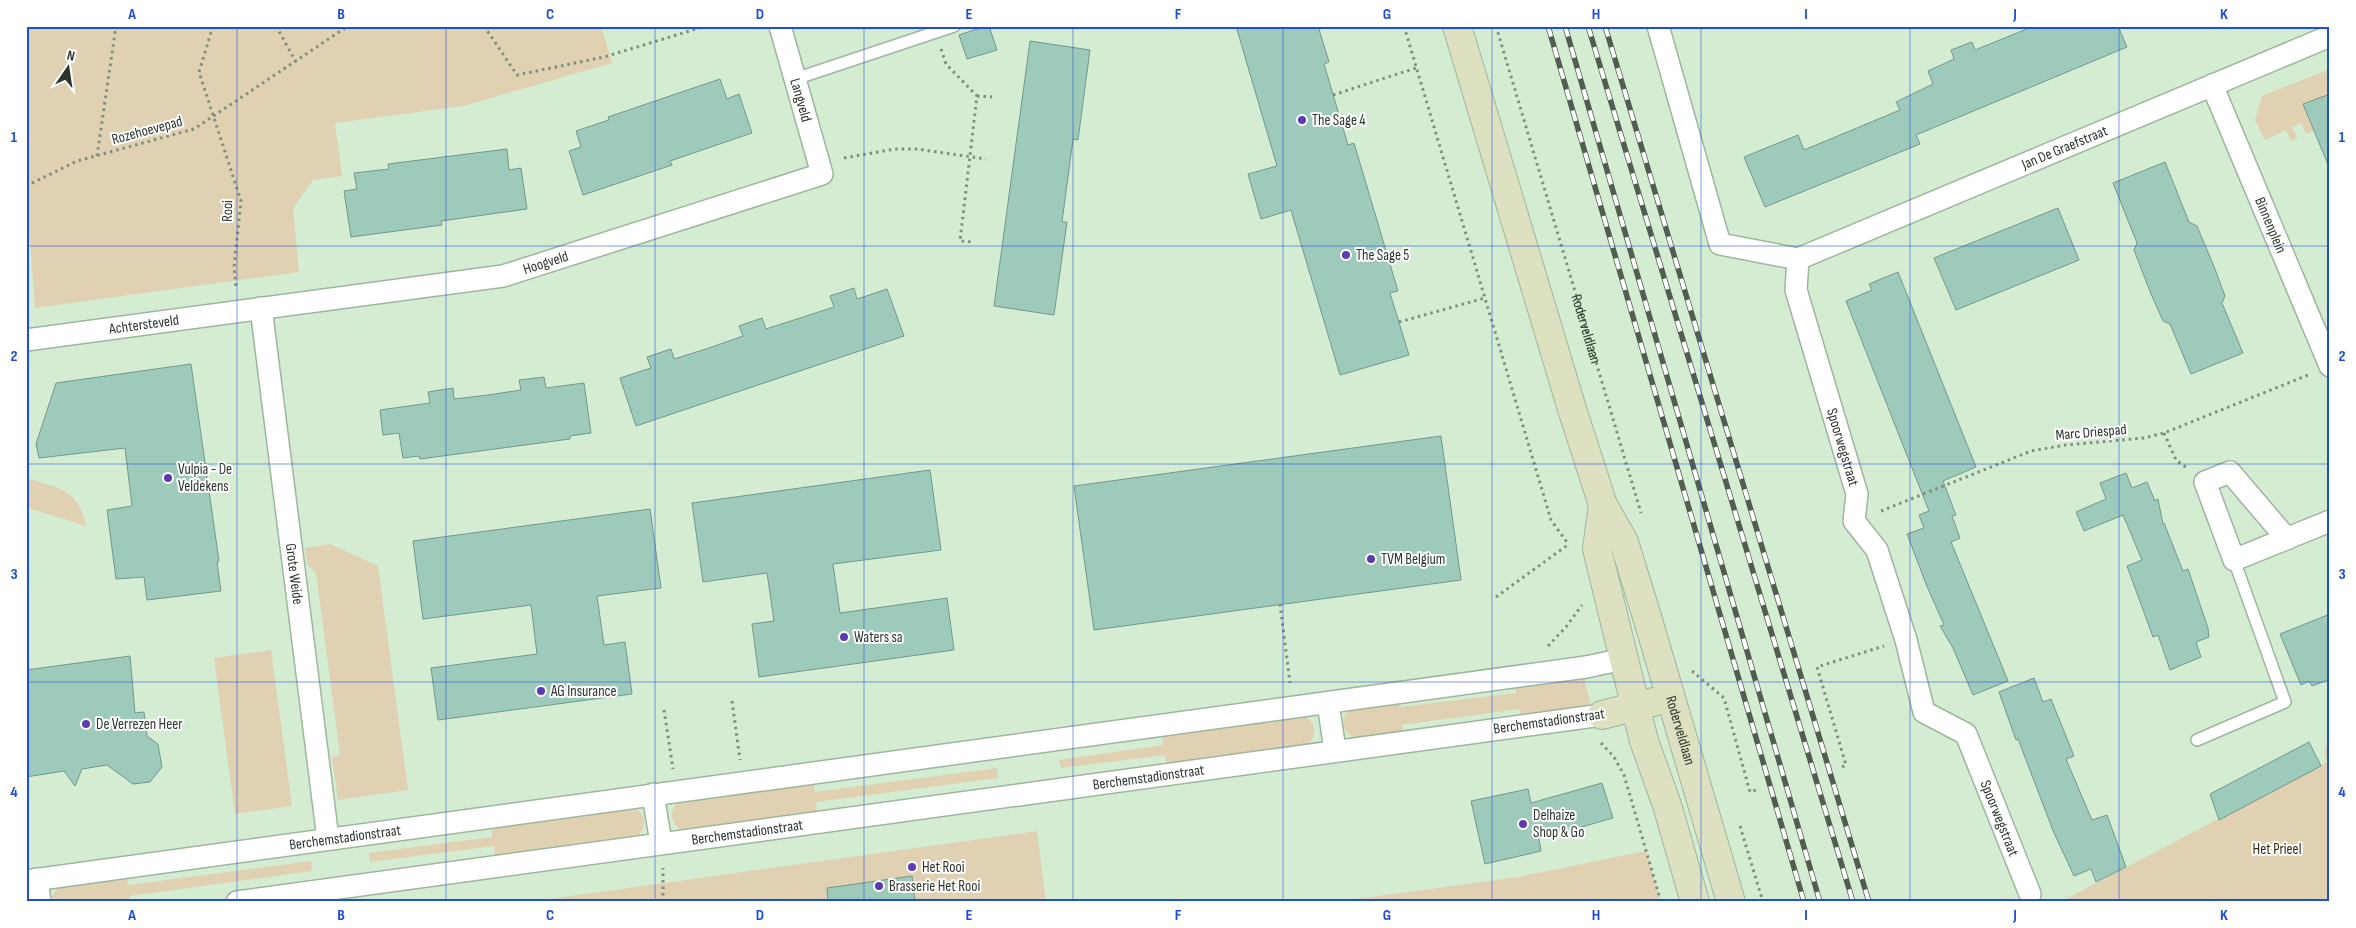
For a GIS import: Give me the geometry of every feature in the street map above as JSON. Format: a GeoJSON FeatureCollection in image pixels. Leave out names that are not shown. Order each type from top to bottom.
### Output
{"type":"FeatureCollection","features":[{"type":"Feature","properties":{"kind":"street","name":"Langveld"},"geometry":{"type":"LineString","coordinates":[[780,26],[820,168]]}},
{"type":"Feature","properties":{"kind":"street","name":"Roderveldlaan"},"geometry":{"type":"LineString","coordinates":[[1457,26],[1603,505],[1624,542],[1672,698],[1731,902]]}},
{"type":"Feature","properties":{"kind":"street"},"geometry":{"type":"LineString","coordinates":[[1658,26],[1720,244],[1798,259]]}},
{"type":"Feature","properties":{"kind":"street","name":"Jan De Graefstraat"},"geometry":{"type":"LineString","coordinates":[[1798,259],[2330,36]]}},
{"type":"Feature","properties":{"kind":"street","name":"Binnenplein"},"geometry":{"type":"LineString","coordinates":[[2212,85],[2321,370]]}},
{"type":"Feature","properties":{"kind":"street","name":"Hoogveld"},"geometry":{"type":"LineString","coordinates":[[261,308],[503,276],[820,168]]}},
{"type":"Feature","properties":{"kind":"street","name":"Spoorwegstraat"},"geometry":{"type":"LineString","coordinates":[[1798,259],[1796,290],[1857,494],[1854,521],[1877,550],[1906,640],[1924,712],[1966,734],[2030,894]]}},
{"type":"Feature","properties":{"kind":"street","name":"Achtersteveld"},"geometry":{"type":"LineString","coordinates":[[26,340],[261,308]]}},
{"type":"Feature","properties":{"kind":"street","name":"Grote Weide"},"geometry":{"type":"LineString","coordinates":[[261,308],[328,839]]}},
{"type":"Feature","properties":{"kind":"street"},"geometry":{"type":"LineString","coordinates":[[2286,539],[2230,472],[2205,482],[2234,560],[2286,539],[2330,521]]}},
{"type":"Feature","properties":{"kind":"street","name":"Roderveldlaan"},"geometry":{"type":"LineString","coordinates":[[1603,505],[1597,549],[1644,741],[1667,805],[1696,902]]}},
{"type":"Feature","properties":{"kind":"street"},"geometry":{"type":"LineString","coordinates":[[1624,659],[1658,653]]}},
{"type":"Feature","properties":{"kind":"street","name":"Berchemstadionstraat"},"geometry":{"type":"LineString","coordinates":[[40,902],[32,880],[1328,703],[1586,667],[1624,659]]}},
{"type":"Feature","properties":{"kind":"street","name":"Berchemstadionstraat"},"geometry":{"type":"LineString","coordinates":[[237,902],[1335,750],[1600,727],[1635,706],[1672,698]]}},
{"type":"Feature","properties":{"kind":"street"},"geometry":{"type":"LineString","coordinates":[[1328,703],[1335,750]]}},
{"type":"Feature","properties":{"kind":"street"},"geometry":{"type":"LineString","coordinates":[[653,794],[661,843]]}},
{"type":"Feature","properties":{"kind":"lane"},"geometry":{"type":"LineString","coordinates":[[795,79],[954,26]]}},
{"type":"Feature","properties":{"kind":"lane"},"geometry":{"type":"LineString","coordinates":[[2197,740],[2285,702],[2234,560]]}},
{"type":"Feature","properties":{"kind":"path"},"geometry":{"type":"LineString","coordinates":[[97,156],[116,26]]}},
{"type":"Feature","properties":{"kind":"path"},"geometry":{"type":"LineString","coordinates":[[213,116],[198,72],[214,26]]}},
{"type":"Feature","properties":{"kind":"path"},"geometry":{"type":"LineString","coordinates":[[276,26],[296,62]]}},
{"type":"Feature","properties":{"kind":"path","name":"Rozehoevepad"},"geometry":{"type":"LineString","coordinates":[[26,186],[77,161],[194,129],[348,26]]}},
{"type":"Feature","properties":{"kind":"path"},"geometry":{"type":"LineString","coordinates":[[484,26],[517,74],[604,57],[706,26]]}},
{"type":"Feature","properties":{"kind":"path"},"geometry":{"type":"LineString","coordinates":[[1404,26],[1551,520],[1572,549]]}},
{"type":"Feature","properties":{"kind":"path","name":"Roderveldlaan"},"geometry":{"type":"LineString","coordinates":[[1496,26],[1643,518]]}},
{"type":"Feature","properties":{"kind":"path"},"geometry":{"type":"LineString","coordinates":[[934,32],[946,64],[977,96],[992,97]]}},
{"type":"Feature","properties":{"kind":"path"},"geometry":{"type":"LineString","coordinates":[[1333,95],[1416,68]]}},
{"type":"Feature","properties":{"kind":"path"},"geometry":{"type":"LineString","coordinates":[[973,242],[960,240],[977,96]]}},
{"type":"Feature","properties":{"kind":"path","name":"Rooi"},"geometry":{"type":"LineString","coordinates":[[213,116],[241,201],[234,267],[239,311]]}},
{"type":"Feature","properties":{"kind":"path"},"geometry":{"type":"LineString","coordinates":[[820,168],[895,149],[917,149],[986,159]]}},
{"type":"Feature","properties":{"kind":"path"},"geometry":{"type":"LineString","coordinates":[[1399,322],[1485,298]]}},
{"type":"Feature","properties":{"kind":"path","name":"Marc Driespad"},"geometry":{"type":"LineString","coordinates":[[1854,521],[2031,451],[2066,445],[2144,438],[2164,433],[2321,370]]}},
{"type":"Feature","properties":{"kind":"path"},"geometry":{"type":"LineString","coordinates":[[2164,433],[2176,460],[2205,482]]}},
{"type":"Feature","properties":{"kind":"path"},"geometry":{"type":"LineString","coordinates":[[1496,597],[1568,544]]}},
{"type":"Feature","properties":{"kind":"path"},"geometry":{"type":"LineString","coordinates":[[1542,652],[1566,627],[1585,599]]}},
{"type":"Feature","properties":{"kind":"path"},"geometry":{"type":"LineString","coordinates":[[1280,604],[1290,686]]}},
{"type":"Feature","properties":{"kind":"path"},"geometry":{"type":"LineString","coordinates":[[1842,767],[1846,765],[1817,667],[1906,640]]}},
{"type":"Feature","properties":{"kind":"path"},"geometry":{"type":"LineString","coordinates":[[1688,668],[1724,698],[1750,792],[1756,790]]}},
{"type":"Feature","properties":{"kind":"path"},"geometry":{"type":"LineString","coordinates":[[732,701],[740,761]]}},
{"type":"Feature","properties":{"kind":"path"},"geometry":{"type":"LineString","coordinates":[[664,710],[673,770]]}},
{"type":"Feature","properties":{"kind":"path"},"geometry":{"type":"LineString","coordinates":[[1600,727],[1620,765],[1632,799],[1661,902]]}},
{"type":"Feature","properties":{"kind":"path"},"geometry":{"type":"LineString","coordinates":[[661,843],[664,866],[662,902]]}},
{"type":"Feature","properties":{"kind":"green space"},"geometry":{"type":"Polygon","coordinates":[[[26,26],[601,26],[612,63],[463,106],[335,123],[342,176],[313,180],[293,208],[299,272],[35,308],[26,185],[26,26]]]}},
{"type":"Feature","properties":{"kind":"green space"},"geometry":{"type":"Polygon","coordinates":[[[2330,69],[2330,94],[2304,104],[2314,131],[2306,134],[2301,123],[2292,127],[2297,138],[2291,141],[2286,130],[2265,140],[2255,120],[2262,96],[2330,69]]]}},
{"type":"Feature","properties":{"kind":"green space"},"geometry":{"type":"Polygon","coordinates":[[[26,478],[57,488],[72,497],[83,514],[86,526],[26,507],[26,478]]]}},
{"type":"Feature","properties":{"kind":"green space"},"geometry":{"type":"Polygon","coordinates":[[[330,544],[378,566],[408,790],[338,800],[332,757],[340,755],[316,573],[307,565],[305,548],[330,544]]]}},
{"type":"Feature","properties":{"kind":"green space"},"geometry":{"type":"Polygon","coordinates":[[[271,650],[292,806],[235,814],[214,658],[271,650]]]}},
{"type":"Feature","properties":{"kind":"green space"},"geometry":{"type":"Polygon","coordinates":[[[1563,678],[1584,678],[1591,707],[1521,718],[1519,709],[1402,725],[1403,733],[1370,739],[1354,737],[1344,727],[1344,717],[1350,709],[1399,699],[1400,707],[1516,693],[1516,685],[1563,678]]]}},
{"type":"Feature","properties":{"kind":"green space"},"geometry":{"type":"Polygon","coordinates":[[[1302,715],[1310,721],[1314,729],[1313,738],[1306,746],[1167,766],[1165,755],[1061,768],[1059,760],[1163,745],[1162,733],[1302,715]]]}},
{"type":"Feature","properties":{"kind":"green space","name":"Het Prieel"},"geometry":{"type":"Polygon","coordinates":[[[2330,734],[2330,902],[2060,902],[2327,762],[2324,752],[2330,734]]]}},
{"type":"Feature","properties":{"kind":"green space"},"geometry":{"type":"Polygon","coordinates":[[[997,768],[998,778],[816,802],[817,813],[684,831],[673,822],[672,818],[673,809],[679,801],[813,780],[815,792],[997,768]]]}},
{"type":"Feature","properties":{"kind":"green space"},"geometry":{"type":"Polygon","coordinates":[[[631,806],[640,812],[644,820],[642,830],[635,838],[495,859],[494,846],[370,862],[369,853],[492,837],[491,824],[631,806]]]}},
{"type":"Feature","properties":{"kind":"green space","name":"Het Rooi"},"geometry":{"type":"Polygon","coordinates":[[[1037,831],[1046,902],[528,902],[1037,831]]]}},
{"type":"Feature","properties":{"kind":"green space"},"geometry":{"type":"Polygon","coordinates":[[[1646,851],[1661,902],[1334,902],[1518,877],[1646,851]]]}},
{"type":"Feature","properties":{"kind":"green space"},"geometry":{"type":"Polygon","coordinates":[[[311,861],[312,871],[130,896],[130,902],[52,902],[52,896],[59,886],[126,874],[128,885],[311,861]]]}},
{"type":"Feature","properties":{"kind":"building"},"geometry":{"type":"Polygon","coordinates":[[[989,26],[997,50],[967,59],[959,35],[989,26]]]}},
{"type":"Feature","properties":{"kind":"building","name":"The Sage 5"},"geometry":{"type":"Polygon","coordinates":[[[1236,26],[1318,26],[1329,62],[1324,64],[1348,145],[1354,143],[1398,291],[1390,293],[1409,355],[1340,375],[1291,210],[1261,219],[1248,174],[1277,166],[1236,26]]]}},
{"type":"Feature","properties":{"kind":"building"},"geometry":{"type":"Polygon","coordinates":[[[2034,26],[2118,26],[2127,47],[1916,135],[1920,144],[1765,207],[1744,157],[1798,135],[1804,150],[1900,110],[1896,102],[1933,84],[1928,71],[1954,59],[1951,50],[1972,42],[1975,50],[2034,26]]]}},
{"type":"Feature","properties":{"kind":"building"},"geometry":{"type":"Polygon","coordinates":[[[1030,41],[1090,50],[1078,140],[1073,139],[1062,222],[1067,222],[1054,315],[994,306],[1030,41]]]}},
{"type":"Feature","properties":{"kind":"building"},"geometry":{"type":"Polygon","coordinates":[[[720,79],[727,99],[739,94],[752,133],[670,161],[672,165],[583,195],[569,151],[581,147],[576,131],[609,120],[608,117],[720,79]]]}},
{"type":"Feature","properties":{"kind":"building"},"geometry":{"type":"Polygon","coordinates":[[[2330,94],[2330,167],[2329,167],[2303,104],[2330,94]]]}},
{"type":"Feature","properties":{"kind":"building"},"geometry":{"type":"Polygon","coordinates":[[[507,149],[509,170],[521,168],[527,209],[441,221],[442,225],[351,237],[344,191],[357,189],[354,173],[389,169],[388,164],[507,149]]]}},
{"type":"Feature","properties":{"kind":"building"},"geometry":{"type":"Polygon","coordinates":[[[2165,162],[2189,222],[2197,226],[2215,269],[2225,296],[2222,303],[2243,353],[2191,374],[2170,324],[2163,321],[2151,294],[2134,250],[2137,243],[2113,183],[2165,162]]]}},
{"type":"Feature","properties":{"kind":"building"},"geometry":{"type":"Polygon","coordinates":[[[2058,208],[2079,260],[1956,310],[1934,258],[2058,208]]]}},
{"type":"Feature","properties":{"kind":"building"},"geometry":{"type":"Polygon","coordinates":[[[1898,272],[1976,467],[1943,481],[1956,515],[1952,516],[1960,538],[1951,542],[2008,681],[1973,695],[1953,648],[1940,626],[1944,625],[1907,534],[1924,528],[1919,515],[1929,511],[1846,301],[1872,290],[1869,284],[1898,272]]]}},
{"type":"Feature","properties":{"kind":"building"},"geometry":{"type":"Polygon","coordinates":[[[854,288],[857,299],[887,289],[904,336],[636,426],[620,378],[651,368],[647,357],[671,349],[674,359],[743,336],[739,326],[762,318],[766,329],[834,307],[830,296],[854,288]]]}},
{"type":"Feature","properties":{"kind":"building","name":"Vulpia - De Veldekens"},"geometry":{"type":"Polygon","coordinates":[[[191,364],[219,561],[217,562],[221,591],[147,600],[144,577],[116,579],[107,510],[132,506],[125,448],[39,458],[36,444],[56,383],[191,364]]]}},
{"type":"Feature","properties":{"kind":"building"},"geometry":{"type":"Polygon","coordinates":[[[544,377],[546,388],[584,383],[591,433],[570,436],[570,439],[420,459],[419,456],[403,458],[399,433],[383,435],[380,410],[430,403],[428,392],[453,388],[454,399],[488,395],[521,390],[519,380],[544,377]]]}},
{"type":"Feature","properties":{"kind":"building"},"geometry":{"type":"Polygon","coordinates":[[[1441,436],[1461,580],[1094,630],[1074,486],[1441,436]]]}},
{"type":"Feature","properties":{"kind":"building"},"geometry":{"type":"Polygon","coordinates":[[[930,470],[941,550],[833,564],[840,613],[947,598],[954,650],[759,677],[752,624],[774,621],[767,573],[703,582],[692,503],[930,470]]]}},
{"type":"Feature","properties":{"kind":"building"},"geometry":{"type":"Polygon","coordinates":[[[2126,473],[2132,488],[2147,482],[2155,501],[2158,499],[2163,524],[2183,571],[2188,569],[2208,628],[2209,637],[2196,642],[2201,657],[2170,670],[2158,635],[2153,637],[2127,566],[2142,560],[2123,515],[2084,531],[2076,512],[2106,499],[2100,483],[2126,473]]]}},
{"type":"Feature","properties":{"kind":"building"},"geometry":{"type":"Polygon","coordinates":[[[650,509],[661,588],[597,596],[604,645],[625,642],[632,694],[438,720],[431,668],[537,654],[531,605],[423,619],[413,541],[650,509]]]}},
{"type":"Feature","properties":{"kind":"building"},"geometry":{"type":"Polygon","coordinates":[[[2330,614],[2330,679],[2312,686],[2309,681],[2301,685],[2280,634],[2330,614]]]}},
{"type":"Feature","properties":{"kind":"building","name":"De Verrezen Heer"},"geometry":{"type":"Polygon","coordinates":[[[130,656],[135,713],[144,712],[147,736],[158,744],[162,767],[150,782],[133,784],[107,765],[82,769],[75,786],[64,771],[26,777],[26,670],[130,656]]]}},
{"type":"Feature","properties":{"kind":"building"},"geometry":{"type":"Polygon","coordinates":[[[2034,678],[2043,702],[2051,699],[2074,756],[2066,759],[2092,820],[2107,815],[2126,867],[2096,882],[2091,869],[2074,876],[2054,833],[2018,739],[2016,740],[1999,692],[2034,678]]]}},
{"type":"Feature","properties":{"kind":"building"},"geometry":{"type":"Polygon","coordinates":[[[2309,742],[2321,766],[2219,820],[2210,794],[2309,742]]]}},
{"type":"Feature","properties":{"kind":"building"},"geometry":{"type":"Polygon","coordinates":[[[1602,783],[1613,818],[1539,839],[1541,851],[1485,864],[1471,801],[1528,789],[1531,803],[1602,783]]]}},
{"type":"Feature","properties":{"kind":"building","name":"Brasserie Het Rooi"},"geometry":{"type":"Polygon","coordinates":[[[912,876],[915,902],[828,902],[827,888],[912,876]]]}},
{"type":"Feature","properties":{"kind":"railway"},"geometry":{"type":"LineString","coordinates":[[1548,26],[1804,902]]}},
{"type":"Feature","properties":{"kind":"railway"},"geometry":{"type":"LineString","coordinates":[[1565,26],[1820,902]]}},
{"type":"Feature","properties":{"kind":"railway"},"geometry":{"type":"LineString","coordinates":[[1588,26],[1853,902]]}},
{"type":"Feature","properties":{"kind":"railway"},"geometry":{"type":"LineString","coordinates":[[1605,26],[1869,902]]}},
{"type":"Feature","properties":{"kind":"place","name":"The Sage 4"},"geometry":{"type":"Point","coordinates":[1302,120]}},
{"type":"Feature","properties":{"kind":"place","name":"The Sage 5"},"geometry":{"type":"Point","coordinates":[1346,255]}},
{"type":"Feature","properties":{"kind":"place","name":"Vulpia - De Veldekens"},"geometry":{"type":"Point","coordinates":[168,478]}},
{"type":"Feature","properties":{"kind":"place","name":"TVM Belgium"},"geometry":{"type":"Point","coordinates":[1371,559]}},
{"type":"Feature","properties":{"kind":"place","name":"Waters sa"},"geometry":{"type":"Point","coordinates":[844,637]}},
{"type":"Feature","properties":{"kind":"place","name":"AG Insurance"},"geometry":{"type":"Point","coordinates":[541,691]}},
{"type":"Feature","properties":{"kind":"place","name":"De Verrezen Heer"},"geometry":{"type":"Point","coordinates":[86,724]}},
{"type":"Feature","properties":{"kind":"place","name":"Delhaize Shop & Go"},"geometry":{"type":"Point","coordinates":[1523,824]}},
{"type":"Feature","properties":{"kind":"place","name":"Het Rooi"},"geometry":{"type":"Point","coordinates":[912,867]}},
{"type":"Feature","properties":{"kind":"place","name":"Brasserie Het Rooi"},"geometry":{"type":"Point","coordinates":[879,886]}}]}
